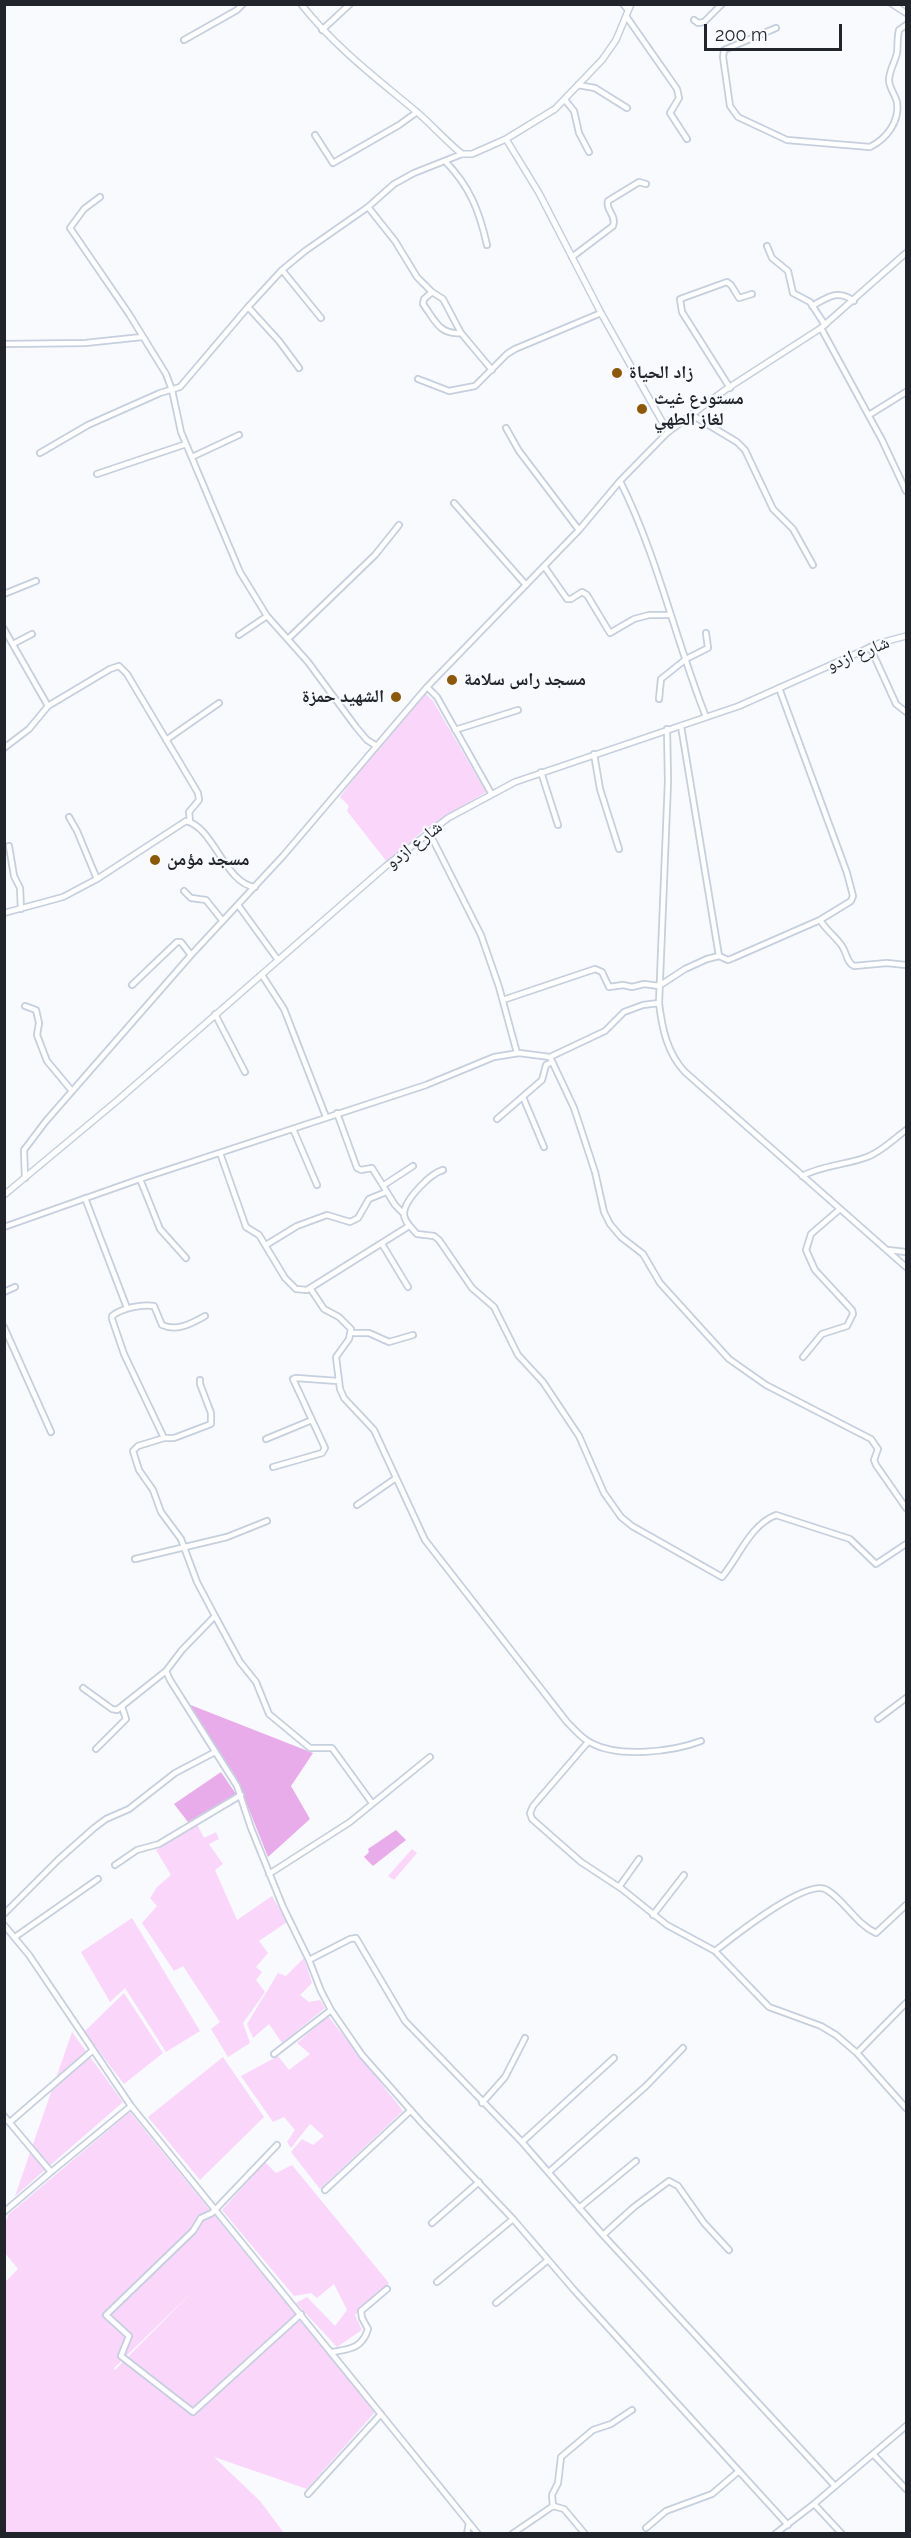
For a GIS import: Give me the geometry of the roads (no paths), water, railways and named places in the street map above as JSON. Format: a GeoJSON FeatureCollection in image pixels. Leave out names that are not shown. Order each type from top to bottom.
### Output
{"type":"FeatureCollection","features":[{"type":"Feature","properties":{"kind":"street"},"geometry":{"type":"LineString","coordinates":[[184,40],[237,10],[243,4]]}},
{"type":"Feature","properties":{"kind":"street"},"geometry":{"type":"LineString","coordinates":[[301,4],[322,30],[367,72],[417,112],[462,154]]}},
{"type":"Feature","properties":{"kind":"street"},"geometry":{"type":"LineString","coordinates":[[322,30],[350,4]]}},
{"type":"Feature","properties":{"kind":"street"},"geometry":{"type":"LineString","coordinates":[[623,4],[677,89],[680,98],[670,113],[687,139]]}},
{"type":"Feature","properties":{"kind":"street"},"geometry":{"type":"LineString","coordinates":[[694,20],[698,23],[704,22],[722,4]]}},
{"type":"Feature","properties":{"kind":"street"},"geometry":{"type":"LineString","coordinates":[[892,4],[906,14]]}},
{"type":"Feature","properties":{"kind":"street"},"geometry":{"type":"LineString","coordinates":[[40,453],[88,425],[180,387],[282,270],[368,207],[394,184],[414,173],[462,154],[472,154],[506,139],[545,117],[565,100],[610,50],[628,10]]}},
{"type":"Feature","properties":{"kind":"street"},"geometry":{"type":"LineString","coordinates":[[776,28],[724,50],[730,106],[734,113],[787,140],[870,147],[890,131],[895,121],[897,104],[889,76],[897,54],[899,30],[906,25]]}},
{"type":"Feature","properties":{"kind":"street"},"geometry":{"type":"LineString","coordinates":[[579,85],[595,88],[627,108]]}},
{"type":"Feature","properties":{"kind":"street"},"geometry":{"type":"LineString","coordinates":[[565,100],[574,111],[579,133],[589,152]]}},
{"type":"Feature","properties":{"kind":"street"},"geometry":{"type":"LineString","coordinates":[[315,135],[333,163],[417,112]]}},
{"type":"Feature","properties":{"kind":"street"},"geometry":{"type":"LineString","coordinates":[[506,139],[539,193],[601,313],[668,432]]}},
{"type":"Feature","properties":{"kind":"street"},"geometry":{"type":"LineString","coordinates":[[445,161],[466,185],[480,216],[487,244]]}},
{"type":"Feature","properties":{"kind":"street"},"geometry":{"type":"LineString","coordinates":[[572,256],[613,226],[614,218],[608,207],[608,201],[634,184],[639,182],[646,184]]}},
{"type":"Feature","properties":{"kind":"street"},"geometry":{"type":"LineString","coordinates":[[100,197],[84,209],[70,228],[166,374],[186,444],[240,572],[267,616],[289,638],[356,727],[367,740],[375,745]]}},
{"type":"Feature","properties":{"kind":"street"},"geometry":{"type":"LineString","coordinates":[[368,207],[395,241],[417,277],[449,306],[461,333],[492,370]]}},
{"type":"Feature","properties":{"kind":"street"},"geometry":{"type":"LineString","coordinates":[[766,246],[772,258],[788,271],[793,292],[805,297],[812,306],[906,491]]}},
{"type":"Feature","properties":{"kind":"street"},"geometry":{"type":"LineString","coordinates":[[25,1178],[24,1150],[72,1091],[222,920],[255,887],[427,687],[579,530],[620,481],[668,432],[823,327],[906,254]]}},
{"type":"Feature","properties":{"kind":"street"},"geometry":{"type":"LineString","coordinates":[[282,270],[321,318]]}},
{"type":"Feature","properties":{"kind":"street"},"geometry":{"type":"LineString","coordinates":[[730,388],[682,312],[680,299],[727,282],[739,298],[752,294]]}},
{"type":"Feature","properties":{"kind":"street"},"geometry":{"type":"LineString","coordinates":[[432,292],[424,299],[423,304],[448,333],[461,333]]}},
{"type":"Feature","properties":{"kind":"street"},"geometry":{"type":"LineString","coordinates":[[812,306],[833,294],[840,294],[854,301]]}},
{"type":"Feature","properties":{"kind":"street"},"geometry":{"type":"LineString","coordinates":[[248,307],[300,368]]}},
{"type":"Feature","properties":{"kind":"street"},"geometry":{"type":"LineString","coordinates":[[418,379],[453,391],[475,386],[515,349],[601,313]]}},
{"type":"Feature","properties":{"kind":"street"},"geometry":{"type":"LineString","coordinates":[[4,344],[85,343],[142,337]]}},
{"type":"Feature","properties":{"kind":"street"},"geometry":{"type":"LineString","coordinates":[[869,415],[906,392]]}},
{"type":"Feature","properties":{"kind":"street"},"geometry":{"type":"LineString","coordinates":[[692,415],[737,442],[745,450],[773,509],[793,529],[813,565]]}},
{"type":"Feature","properties":{"kind":"street"},"geometry":{"type":"LineString","coordinates":[[506,428],[519,451],[579,530]]}},
{"type":"Feature","properties":{"kind":"street"},"geometry":{"type":"LineString","coordinates":[[192,458],[239,435]]}},
{"type":"Feature","properties":{"kind":"street"},"geometry":{"type":"LineString","coordinates":[[97,474],[186,444]]}},
{"type":"Feature","properties":{"kind":"street"},"geometry":{"type":"LineString","coordinates":[[620,481],[640,525],[706,717]]}},
{"type":"Feature","properties":{"kind":"street"},"geometry":{"type":"LineString","coordinates":[[453,503],[526,585]]}},
{"type":"Feature","properties":{"kind":"street"},"geometry":{"type":"LineString","coordinates":[[289,638],[375,555],[399,525]]}},
{"type":"Feature","properties":{"kind":"street"},"geometry":{"type":"LineString","coordinates":[[544,566],[567,599],[582,592],[587,595],[610,633],[642,617],[671,615]]}},
{"type":"Feature","properties":{"kind":"street"},"geometry":{"type":"LineString","coordinates":[[4,594],[36,581]]}},
{"type":"Feature","properties":{"kind":"street"},"geometry":{"type":"LineString","coordinates":[[239,635],[267,616]]}},
{"type":"Feature","properties":{"kind":"street"},"geometry":{"type":"LineString","coordinates":[[4,629],[48,706]]}},
{"type":"Feature","properties":{"kind":"street"},"geometry":{"type":"LineString","coordinates":[[659,699],[661,679],[686,659],[708,648],[705,633]]}},
{"type":"Feature","properties":{"kind":"street"},"geometry":{"type":"LineString","coordinates":[[4,645],[32,634]]}},
{"type":"Feature","properties":{"kind":"street","name":"شارع ازدو"},"geometry":{"type":"LineString","coordinates":[[4,1195],[118,1100],[215,1014],[429,832],[492,793],[541,772],[706,717],[779,688],[870,647],[906,636]]}},
{"type":"Feature","properties":{"kind":"street"},"geometry":{"type":"LineString","coordinates":[[870,647],[896,704],[906,712]]}},
{"type":"Feature","properties":{"kind":"street"},"geometry":{"type":"LineString","coordinates":[[4,748],[28,729],[48,706],[110,669],[119,666],[127,674],[199,796],[189,813],[190,822],[202,832],[242,882],[255,887]]}},
{"type":"Feature","properties":{"kind":"street"},"geometry":{"type":"LineString","coordinates":[[427,687],[437,697],[492,793]]}},
{"type":"Feature","properties":{"kind":"street"},"geometry":{"type":"LineString","coordinates":[[502,1000],[595,969],[602,972],[609,987],[623,985],[632,987],[644,984],[659,986],[706,958],[719,956],[728,960],[820,920],[848,904],[853,896],[847,873],[779,688]]}},
{"type":"Feature","properties":{"kind":"street"},"geometry":{"type":"LineString","coordinates":[[166,740],[219,703]]}},
{"type":"Feature","properties":{"kind":"street"},"geometry":{"type":"LineString","coordinates":[[456,730],[518,710]]}},
{"type":"Feature","properties":{"kind":"street"},"geometry":{"type":"LineString","coordinates":[[681,726],[719,956]]}},
{"type":"Feature","properties":{"kind":"street"},"geometry":{"type":"LineString","coordinates":[[667,729],[668,781],[659,1003],[662,1028],[676,1063],[906,1267]]}},
{"type":"Feature","properties":{"kind":"street"},"geometry":{"type":"LineString","coordinates":[[594,753],[600,789],[619,849]]}},
{"type":"Feature","properties":{"kind":"street"},"geometry":{"type":"LineString","coordinates":[[541,772],[558,825]]}},
{"type":"Feature","properties":{"kind":"street"},"geometry":{"type":"LineString","coordinates":[[69,817],[97,879]]}},
{"type":"Feature","properties":{"kind":"street"},"geometry":{"type":"LineString","coordinates":[[4,913],[63,897],[151,846],[179,824],[190,822]]}},
{"type":"Feature","properties":{"kind":"street"},"geometry":{"type":"LineString","coordinates":[[429,832],[481,935],[517,1053]]}},
{"type":"Feature","properties":{"kind":"street"},"geometry":{"type":"LineString","coordinates":[[9,846],[11,865],[20,888],[21,909]]}},
{"type":"Feature","properties":{"kind":"street"},"geometry":{"type":"LineString","coordinates":[[184,891],[191,898],[206,900],[222,920]]}},
{"type":"Feature","properties":{"kind":"street"},"geometry":{"type":"LineString","coordinates":[[238,905],[278,960]]}},
{"type":"Feature","properties":{"kind":"street"},"geometry":{"type":"LineString","coordinates":[[820,920],[842,946],[850,964],[859,966],[887,963],[906,965]]}},
{"type":"Feature","properties":{"kind":"street"},"geometry":{"type":"LineString","coordinates":[[132,985],[177,942],[181,942],[191,955]]}},
{"type":"Feature","properties":{"kind":"street"},"geometry":{"type":"LineString","coordinates":[[262,975],[284,1010],[326,1117]]}},
{"type":"Feature","properties":{"kind":"street"},"geometry":{"type":"LineString","coordinates":[[497,1119],[543,1080],[546,1065],[551,1059],[605,1031],[624,1012],[643,1005],[659,1003]]}},
{"type":"Feature","properties":{"kind":"street"},"geometry":{"type":"LineString","coordinates":[[25,1006],[36,1010],[39,1023],[38,1035],[47,1061],[72,1091]]}},
{"type":"Feature","properties":{"kind":"street"},"geometry":{"type":"LineString","coordinates":[[215,1014],[245,1072]]}},
{"type":"Feature","properties":{"kind":"street"},"geometry":{"type":"LineString","coordinates":[[4,1227],[140,1179],[426,1084],[494,1057],[517,1053],[551,1059]]}},
{"type":"Feature","properties":{"kind":"street"},"geometry":{"type":"LineString","coordinates":[[551,1059],[574,1108],[610,1224],[621,1237],[643,1254],[660,1283],[729,1359],[766,1385],[871,1439],[878,1449],[874,1460],[876,1465],[906,1508]]}},
{"type":"Feature","properties":{"kind":"street"},"geometry":{"type":"LineString","coordinates":[[523,1097],[544,1147]]}},
{"type":"Feature","properties":{"kind":"street"},"geometry":{"type":"LineString","coordinates":[[338,1113],[357,1168],[361,1170],[372,1168],[399,1211],[404,1214],[409,1226],[421,1236],[434,1236],[439,1240],[472,1288],[494,1307],[518,1355],[543,1382],[579,1436],[604,1493],[621,1517],[632,1526],[722,1577],[747,1540],[765,1522],[776,1515],[850,1539],[876,1564],[906,1544]]}},
{"type":"Feature","properties":{"kind":"street"},"geometry":{"type":"LineString","coordinates":[[293,1129],[317,1185]]}},
{"type":"Feature","properties":{"kind":"street"},"geometry":{"type":"LineString","coordinates":[[802,1176],[816,1169],[869,1157],[906,1130]]}},
{"type":"Feature","properties":{"kind":"street"},"geometry":{"type":"LineString","coordinates":[[220,1153],[246,1227],[259,1235],[285,1278],[293,1287],[302,1291],[409,1226]]}},
{"type":"Feature","properties":{"kind":"street"},"geometry":{"type":"LineString","coordinates":[[384,1185],[413,1166]]}},
{"type":"Feature","properties":{"kind":"street"},"geometry":{"type":"LineString","coordinates":[[404,1214],[424,1183],[432,1174],[443,1170]]}},
{"type":"Feature","properties":{"kind":"street"},"geometry":{"type":"LineString","coordinates":[[140,1179],[160,1229],[186,1258]]}},
{"type":"Feature","properties":{"kind":"street"},"geometry":{"type":"LineString","coordinates":[[266,1245],[297,1226],[327,1215],[350,1222],[358,1218],[369,1199],[386,1192]]}},
{"type":"Feature","properties":{"kind":"street"},"geometry":{"type":"LineString","coordinates":[[85,1198],[127,1308]]}},
{"type":"Feature","properties":{"kind":"street"},"geometry":{"type":"LineString","coordinates":[[803,1357],[822,1334],[847,1326],[853,1314],[852,1310],[814,1270],[806,1250],[811,1234],[840,1209]]}},
{"type":"Feature","properties":{"kind":"street"},"geometry":{"type":"LineString","coordinates":[[382,1244],[408,1287]]}},
{"type":"Feature","properties":{"kind":"street"},"geometry":{"type":"LineString","coordinates":[[888,1250],[906,1252]]}},
{"type":"Feature","properties":{"kind":"street"},"geometry":{"type":"LineString","coordinates":[[4,1292],[15,1287]]}},
{"type":"Feature","properties":{"kind":"street"},"geometry":{"type":"LineString","coordinates":[[310,1288],[324,1309],[339,1317],[351,1333]]}},
{"type":"Feature","properties":{"kind":"street"},"geometry":{"type":"LineString","coordinates":[[164,1438],[124,1354],[112,1319],[115,1313],[127,1308],[154,1306],[162,1325],[168,1328],[188,1325],[205,1316]]}},
{"type":"Feature","properties":{"kind":"street"},"geometry":{"type":"LineString","coordinates":[[4,1327],[51,1432]]}},
{"type":"Feature","properties":{"kind":"street"},"geometry":{"type":"LineString","coordinates":[[351,1333],[369,1333],[389,1342],[413,1335]]}},
{"type":"Feature","properties":{"kind":"street"},"geometry":{"type":"LineString","coordinates":[[351,1333],[336,1357],[338,1381],[344,1398],[374,1430],[425,1540],[567,1722],[588,1742],[610,1750],[670,1749],[700,1741]]}},
{"type":"Feature","properties":{"kind":"street"},"geometry":{"type":"LineString","coordinates":[[273,1467],[324,1451],[325,1448],[293,1379],[338,1381]]}},
{"type":"Feature","properties":{"kind":"street"},"geometry":{"type":"LineString","coordinates":[[200,1380],[211,1413],[211,1424],[174,1438],[164,1438],[138,1446],[133,1451],[134,1456],[153,1490],[161,1512],[184,1546],[197,1582],[215,1616],[240,1662],[256,1682],[269,1714],[295,1738],[310,1748],[332,1749],[372,1803]]}},
{"type":"Feature","properties":{"kind":"street"},"geometry":{"type":"LineString","coordinates":[[266,1439],[312,1420]]}},
{"type":"Feature","properties":{"kind":"street"},"geometry":{"type":"LineString","coordinates":[[357,1505],[396,1478]]}},
{"type":"Feature","properties":{"kind":"street"},"geometry":{"type":"LineString","coordinates":[[135,1559],[227,1537],[267,1521]]}},
{"type":"Feature","properties":{"kind":"street"},"geometry":{"type":"LineString","coordinates":[[83,1688],[112,1709],[122,1707],[166,1671],[182,1650],[215,1616]]}},
{"type":"Feature","properties":{"kind":"street"},"geometry":{"type":"LineString","coordinates":[[166,1671],[241,1795],[251,1828],[294,1934],[309,1960],[331,2010],[362,2055],[788,2525]]}},
{"type":"Feature","properties":{"kind":"street"},"geometry":{"type":"LineString","coordinates":[[878,1719],[906,1698]]}},
{"type":"Feature","properties":{"kind":"street"},"geometry":{"type":"LineString","coordinates":[[96,1749],[126,1719],[122,1707]]}},
{"type":"Feature","properties":{"kind":"street"},"geometry":{"type":"LineString","coordinates":[[588,1742],[530,1813],[532,1819],[560,1846],[619,1887],[653,1915],[715,1951],[769,2007],[821,2026],[836,2035],[857,2053],[906,2108]]}},
{"type":"Feature","properties":{"kind":"street"},"geometry":{"type":"LineString","coordinates":[[4,1914],[58,1860],[100,1824],[129,1809],[175,1773],[215,1752]]}},
{"type":"Feature","properties":{"kind":"street"},"geometry":{"type":"LineString","coordinates":[[269,1874],[350,1822],[430,1757]]}},
{"type":"Feature","properties":{"kind":"street"},"geometry":{"type":"LineString","coordinates":[[115,1865],[137,1850],[159,1844],[241,1795]]}},
{"type":"Feature","properties":{"kind":"street"},"geometry":{"type":"LineString","coordinates":[[619,1887],[639,1859]]}},
{"type":"Feature","properties":{"kind":"street"},"geometry":{"type":"LineString","coordinates":[[653,1915],[684,1875]]}},
{"type":"Feature","properties":{"kind":"street"},"geometry":{"type":"LineString","coordinates":[[15,1937],[98,1879]]}},
{"type":"Feature","properties":{"kind":"street"},"geometry":{"type":"LineString","coordinates":[[715,1951],[777,1905],[815,1888],[826,1889],[876,1933],[906,1905]]}},
{"type":"Feature","properties":{"kind":"street"},"geometry":{"type":"LineString","coordinates":[[4,1926],[15,1937],[53,1990],[131,2106],[478,2534]]}},
{"type":"Feature","properties":{"kind":"street"},"geometry":{"type":"LineString","coordinates":[[309,1960],[356,1938],[405,2021],[522,2142],[603,2235],[834,2485]]}},
{"type":"Feature","properties":{"kind":"street"},"geometry":{"type":"LineString","coordinates":[[857,2053],[906,2003]]}},
{"type":"Feature","properties":{"kind":"street"},"geometry":{"type":"LineString","coordinates":[[274,2054],[331,2010]]}},
{"type":"Feature","properties":{"kind":"street"},"geometry":{"type":"LineString","coordinates":[[482,2103],[505,2077],[525,2037]]}},
{"type":"Feature","properties":{"kind":"street"},"geometry":{"type":"LineString","coordinates":[[549,2172],[646,2086],[683,2048]]}},
{"type":"Feature","properties":{"kind":"street"},"geometry":{"type":"LineString","coordinates":[[10,2122],[92,2051]]}},
{"type":"Feature","properties":{"kind":"street"},"geometry":{"type":"LineString","coordinates":[[522,2142],[614,2058]]}},
{"type":"Feature","properties":{"kind":"street"},"geometry":{"type":"LineString","coordinates":[[4,2211],[131,2106]]}},
{"type":"Feature","properties":{"kind":"street"},"geometry":{"type":"LineString","coordinates":[[325,2190],[411,2110]]}},
{"type":"Feature","properties":{"kind":"street"},"geometry":{"type":"LineString","coordinates":[[4,2116],[51,2172]]}},
{"type":"Feature","properties":{"kind":"street"},"geometry":{"type":"LineString","coordinates":[[277,2145],[216,2210],[201,2218],[193,2231],[106,2315],[129,2336],[121,2356],[193,2412],[301,2314]]}},
{"type":"Feature","properties":{"kind":"street"},"geometry":{"type":"LineString","coordinates":[[579,2208],[636,2161]]}},
{"type":"Feature","properties":{"kind":"street"},"geometry":{"type":"LineString","coordinates":[[603,2235],[634,2207],[669,2181],[678,2186],[704,2223],[729,2250]]}},
{"type":"Feature","properties":{"kind":"street"},"geometry":{"type":"LineString","coordinates":[[432,2223],[479,2182]]}},
{"type":"Feature","properties":{"kind":"street"},"geometry":{"type":"LineString","coordinates":[[437,2282],[513,2219]]}},
{"type":"Feature","properties":{"kind":"street"},"geometry":{"type":"LineString","coordinates":[[496,2303],[548,2260]]}},
{"type":"Feature","properties":{"kind":"street"},"geometry":{"type":"LineString","coordinates":[[332,2352],[351,2349],[365,2337],[368,2329],[361,2311],[387,2289]]}},
{"type":"Feature","properties":{"kind":"street"},"geometry":{"type":"LineString","coordinates":[[553,2506],[552,2495],[558,2482],[561,2457],[593,2430],[611,2424],[632,2410]]}},
{"type":"Feature","properties":{"kind":"street"},"geometry":{"type":"LineString","coordinates":[[308,2494],[381,2414]]}},
{"type":"Feature","properties":{"kind":"street"},"geometry":{"type":"LineString","coordinates":[[775,2534],[906,2426]]}},
{"type":"Feature","properties":{"kind":"street"},"geometry":{"type":"LineString","coordinates":[[873,2454],[906,2489]]}},
{"type":"Feature","properties":{"kind":"street"},"geometry":{"type":"LineString","coordinates":[[646,2529],[666,2511],[712,2494],[739,2471]]}},
{"type":"Feature","properties":{"kind":"street"},"geometry":{"type":"LineString","coordinates":[[814,2504],[842,2534]]}},
{"type":"Feature","properties":{"kind":"street"},"geometry":{"type":"LineString","coordinates":[[512,2534],[553,2506],[564,2509],[585,2534]]}},
{"type":"Feature","properties":{"kind":"street"},"geometry":{"type":"LineString","coordinates":[[467,2534],[469,2523]]}},
{"type":"Feature","properties":{"kind":"place","name":"زاد الحياة"},"geometry":{"type":"Point","coordinates":[617,373]}},
{"type":"Feature","properties":{"kind":"place","name":"مستودع غيث لغاز الطهي"},"geometry":{"type":"Point","coordinates":[642,409]}},
{"type":"Feature","properties":{"kind":"place","name":"مسجد راس سلامة"},"geometry":{"type":"Point","coordinates":[452,680]}},
{"type":"Feature","properties":{"kind":"place","name":"الشهيد حمزة"},"geometry":{"type":"Point","coordinates":[396,697]}},
{"type":"Feature","properties":{"kind":"place","name":"مسجد مؤمن"},"geometry":{"type":"Point","coordinates":[155,860]}}]}
